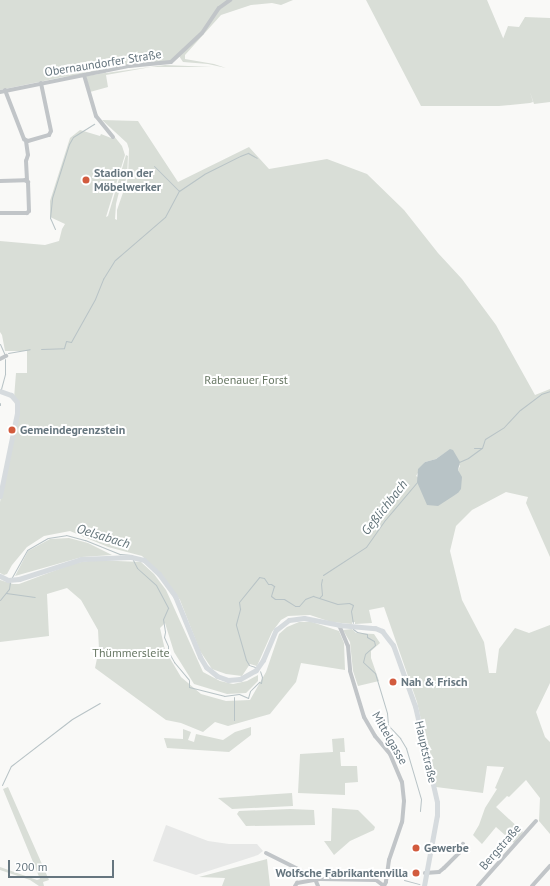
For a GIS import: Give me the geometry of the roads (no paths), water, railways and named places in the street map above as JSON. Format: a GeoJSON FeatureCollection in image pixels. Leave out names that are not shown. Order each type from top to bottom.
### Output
{"type":"FeatureCollection","features":[{"type":"Feature","properties":{"kind":"main road"},"geometry":{"type":"LineString","coordinates":[[0,496],[17,413],[17,402],[11,395],[1,391]]}},
{"type":"Feature","properties":{"kind":"main road"},"geometry":{"type":"LineString","coordinates":[[0,576],[10,580],[19,580],[81,559],[133,557],[144,560],[153,568],[175,596],[206,667],[217,676],[228,680],[240,679],[258,669],[270,640],[276,630],[284,622],[304,618],[339,626]]}},
{"type":"Feature","properties":{"kind":"main road","name":"Hauptstraße"},"geometry":{"type":"LineString","coordinates":[[339,626],[376,628],[386,635],[393,645],[400,660],[415,706],[436,796],[437,814],[425,873],[424,886]]}},
{"type":"Feature","properties":{"kind":"street","name":"Obernaundorfer Straße"},"geometry":{"type":"LineString","coordinates":[[0,92],[129,66],[171,62],[202,33],[219,8],[230,0]]}},
{"type":"Feature","properties":{"kind":"street"},"geometry":{"type":"LineString","coordinates":[[84,75],[96,116],[113,137]]}},
{"type":"Feature","properties":{"kind":"street"},"geometry":{"type":"LineString","coordinates":[[26,141],[49,135],[51,131],[41,83]]}},
{"type":"Feature","properties":{"kind":"street"},"geometry":{"type":"LineString","coordinates":[[5,90],[26,141],[28,155],[26,161],[27,180]]}},
{"type":"Feature","properties":{"kind":"street"},"geometry":{"type":"LineString","coordinates":[[0,181],[25,180],[28,182],[29,211],[27,214],[0,213]]}},
{"type":"Feature","properties":{"kind":"street","name":"Mittelgasse"},"geometry":{"type":"LineString","coordinates":[[339,626],[348,646],[350,671],[364,717],[375,736],[390,754],[402,782],[404,802],[402,822],[389,860],[386,882],[384,886]]}},
{"type":"Feature","properties":{"kind":"street","name":"Bergstraße"},"geometry":{"type":"LineString","coordinates":[[478,886],[536,821]]}},
{"type":"Feature","properties":{"kind":"street"},"geometry":{"type":"LineString","coordinates":[[425,873],[439,872],[459,853],[463,844]]}},
{"type":"Feature","properties":{"kind":"street"},"geometry":{"type":"LineString","coordinates":[[266,853],[315,879],[318,886]]}},
{"type":"Feature","properties":{"kind":"street"},"geometry":{"type":"LineString","coordinates":[[532,886],[550,866]]}},
{"type":"Feature","properties":{"kind":"street"},"geometry":{"type":"LineString","coordinates":[[295,886],[297,883],[315,879],[362,879],[377,881],[384,886]]}},
{"type":"Feature","properties":{"kind":"waterway"},"geometry":{"type":"LineString","coordinates":[[55,229],[50,218],[52,198],[69,144],[73,137],[94,124]]}},
{"type":"Feature","properties":{"kind":"waterway"},"geometry":{"type":"LineString","coordinates":[[41,349],[64,348],[66,341],[71,342],[95,299],[103,279],[115,260],[165,217],[179,191],[204,174],[240,156],[248,153],[257,158]]}},
{"type":"Feature","properties":{"kind":"waterway"},"geometry":{"type":"LineString","coordinates":[[154,166],[179,191]]}},
{"type":"Feature","properties":{"kind":"waterway","name":"Oelsabach"},"geometry":{"type":"LineString","coordinates":[[0,344],[5,355]]}},
{"type":"Feature","properties":{"kind":"waterway"},"geometry":{"type":"LineString","coordinates":[[8,353],[30,349]]}},
{"type":"Feature","properties":{"kind":"waterway","name":"Oelsabach"},"geometry":{"type":"LineString","coordinates":[[1,389],[5,374],[5,359]]}},
{"type":"Feature","properties":{"kind":"waterway","name":"Geßlichbach"},"geometry":{"type":"LineString","coordinates":[[474,448],[482,448],[485,439],[504,427],[520,410],[541,394],[550,391]]}},
{"type":"Feature","properties":{"kind":"waterway","name":"Geßlichbach"},"geometry":{"type":"LineString","coordinates":[[459,462],[468,458],[482,448]]}},
{"type":"Feature","properties":{"kind":"waterway","name":"Geßlichbach"},"geometry":{"type":"LineString","coordinates":[[323,575],[366,547],[385,520],[418,481]]}},
{"type":"Feature","properties":{"kind":"waterway","name":"Oelsabach"},"geometry":{"type":"LineString","coordinates":[[11,579],[27,550],[48,538],[66,535],[85,540],[120,554],[132,555]]}},
{"type":"Feature","properties":{"kind":"waterway","name":"Oelsabach"},"geometry":{"type":"LineString","coordinates":[[133,560],[137,568],[156,585],[168,608],[163,619],[165,632],[164,637],[168,646],[168,651],[174,662],[189,680],[189,687],[224,696],[239,694],[248,698],[250,691],[259,682],[261,683],[262,677],[260,671]]}},
{"type":"Feature","properties":{"kind":"waterway","name":"Oelsabach"},"geometry":{"type":"LineString","coordinates":[[255,667],[249,665],[246,660],[236,624],[240,609],[239,602],[259,577],[264,578],[268,584],[274,586],[271,596],[275,599],[284,599],[295,606],[299,606],[305,599],[313,596],[337,604],[349,603],[353,605],[351,611],[353,623]]}},
{"type":"Feature","properties":{"kind":"waterway"},"geometry":{"type":"LineString","coordinates":[[319,598],[322,595],[322,579]]}},
{"type":"Feature","properties":{"kind":"waterway","name":"Oelsabach"},"geometry":{"type":"LineString","coordinates":[[0,600],[9,589],[10,582]]}},
{"type":"Feature","properties":{"kind":"waterway"},"geometry":{"type":"LineString","coordinates":[[6,593],[35,597]]}},
{"type":"Feature","properties":{"kind":"waterway","name":"Oelsabach"},"geometry":{"type":"LineString","coordinates":[[353,629],[357,632],[367,634],[367,637],[374,641],[375,645],[365,654],[363,662],[375,673],[387,713],[388,725],[400,738],[406,748],[421,799],[420,811]]}},
{"type":"Feature","properties":{"kind":"waterway"},"geometry":{"type":"LineString","coordinates":[[234,697],[234,720]]}},
{"type":"Feature","properties":{"kind":"waterway"},"geometry":{"type":"LineString","coordinates":[[2,785],[11,766],[72,719],[100,703]]}},
{"type":"Feature","properties":{"kind":"waterway","name":"Oelsabach"},"geometry":{"type":"LineString","coordinates":[[404,880],[419,884]]}},
{"type":"Feature","properties":{"kind":"place","name":"Stadion der Möbelwerker"},"geometry":{"type":"Point","coordinates":[86,180]}},
{"type":"Feature","properties":{"kind":"place","name":"Gemeindegrenzstein"},"geometry":{"type":"Point","coordinates":[12,430]}},
{"type":"Feature","properties":{"kind":"place","name":"Nah & Frisch"},"geometry":{"type":"Point","coordinates":[393,682]}},
{"type":"Feature","properties":{"kind":"place","name":"Gewerbe"},"geometry":{"type":"Point","coordinates":[416,848]}},
{"type":"Feature","properties":{"kind":"place","name":"Wolfsche Fabrikantenvilla"},"geometry":{"type":"Point","coordinates":[416,873]}},
{"type":"Feature","properties":{"kind":"park label","name":"Rabenauer Forst"},"geometry":{"type":"Point","coordinates":[246,380]}},
{"type":"Feature","properties":{"kind":"park label","name":"Thümmersleite"},"geometry":{"type":"Point","coordinates":[131,653]}}]}
